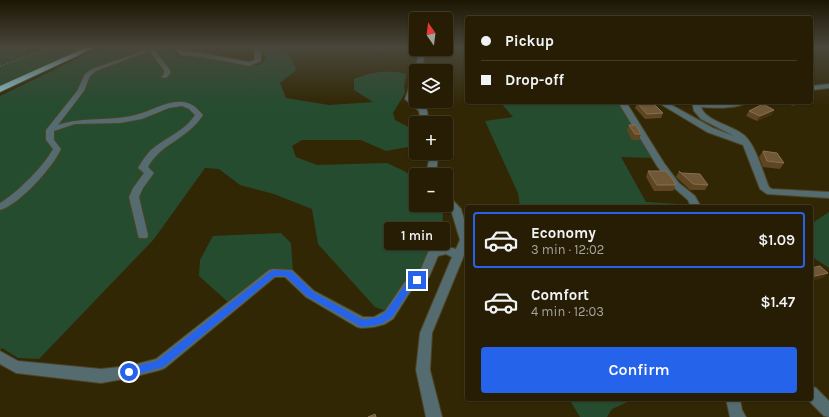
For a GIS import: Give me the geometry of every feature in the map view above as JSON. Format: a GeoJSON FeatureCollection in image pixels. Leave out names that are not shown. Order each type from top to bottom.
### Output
{"type":"FeatureCollection","features":[{"type":"Feature","properties":{"kind":"highway"},"geometry":{"type":"LineString","coordinates":[[0,89],[49,66]]}},
{"type":"Feature","properties":{"kind":"street"},"geometry":{"type":"LineString","coordinates":[[0,207],[14,199],[52,159],[57,149],[50,140],[50,130],[80,91],[87,76],[94,70],[103,66]]}},
{"type":"Feature","properties":{"kind":"street"},"geometry":{"type":"LineString","coordinates":[[164,77],[167,74],[167,70],[165,66]]}},
{"type":"Feature","properties":{"kind":"street"},"geometry":{"type":"LineString","coordinates":[[813,88],[829,86]]}},
{"type":"Feature","properties":{"kind":"street"},"geometry":{"type":"LineString","coordinates":[[50,130],[74,122],[120,121],[139,117],[168,106],[182,104],[192,107],[199,115],[195,124],[160,146],[147,158],[144,168],[149,173],[138,188],[134,197],[143,235]]}},
{"type":"Feature","properties":{"kind":"street"},"geometry":{"type":"LineString","coordinates":[[623,104],[660,164],[676,185],[692,198],[695,205]]}},
{"type":"Feature","properties":{"kind":"street"},"geometry":{"type":"LineString","coordinates":[[665,104],[710,130],[747,144]]}},
{"type":"Feature","properties":{"kind":"street"},"geometry":{"type":"LineString","coordinates":[[732,104],[719,106],[696,104],[698,111],[704,117],[737,133],[742,137],[747,144],[765,189],[770,192],[829,195]]}},
{"type":"Feature","properties":{"kind":"street"},"geometry":{"type":"LineString","coordinates":[[434,417],[423,370],[426,333],[465,240],[456,209],[453,206]]}},
{"type":"Feature","properties":{"kind":"street"},"geometry":{"type":"LineString","coordinates":[[0,357],[16,367],[101,376],[129,372],[160,364],[273,273],[288,273],[310,294],[362,323],[374,322],[389,315],[408,286],[425,274],[433,253],[441,249],[448,250],[459,255]]}},
{"type":"Feature","properties":{"kind":"street"},"geometry":{"type":"LineString","coordinates":[[813,395],[829,411]]}},
{"type":"Feature","properties":{"kind":"street"},"geometry":{"type":"LineString","coordinates":[[733,401],[735,412],[738,417]]}},
{"type":"Feature","properties":{"kind":"green space"},"geometry":{"type":"Polygon","coordinates":[[[0,66],[46,66],[0,86],[0,66]]]}},
{"type":"Feature","properties":{"kind":"green space"},"geometry":{"type":"Polygon","coordinates":[[[61,66],[294,66],[296,70],[280,83],[286,98],[329,105],[373,102],[354,90],[354,79],[380,72],[406,74],[404,86],[405,93],[393,113],[395,120],[409,127],[408,147],[386,151],[361,140],[302,140],[292,146],[296,157],[317,165],[387,163],[409,174],[409,212],[443,212],[441,246],[427,256],[424,271],[386,311],[375,307],[318,244],[312,209],[274,194],[240,185],[219,169],[205,168],[154,239],[39,359],[18,358],[2,348],[0,350],[0,96],[61,66]]]}},
{"type":"Feature","properties":{"kind":"green space"},"geometry":{"type":"Polygon","coordinates":[[[502,104],[621,104],[653,158],[621,157],[646,202],[678,205],[520,205],[518,193],[485,121],[513,117],[502,104]]]}},
{"type":"Feature","properties":{"kind":"green space"},"geometry":{"type":"Polygon","coordinates":[[[829,212],[829,268],[813,257],[813,223],[829,212]]]}},
{"type":"Feature","properties":{"kind":"green space"},"geometry":{"type":"Polygon","coordinates":[[[281,233],[291,243],[293,273],[271,269],[228,302],[199,276],[200,260],[213,236],[281,233]]]}},
{"type":"Feature","properties":{"kind":"green space"},"geometry":{"type":"Polygon","coordinates":[[[570,401],[630,401],[612,409],[607,417],[580,417],[570,401]]]}},
{"type":"Feature","properties":{"kind":"building"},"geometry":{"type":"Polygon","coordinates":[[[638,104],[654,104],[663,113],[647,114],[638,104]]]}},
{"type":"Feature","properties":{"kind":"building"},"geometry":{"type":"Polygon","coordinates":[[[763,104],[774,110],[760,116],[749,111],[763,104]]]}},
{"type":"Feature","properties":{"kind":"building"},"geometry":{"type":"Polygon","coordinates":[[[629,125],[636,125],[641,134],[635,134],[629,125]]]}},
{"type":"Feature","properties":{"kind":"building"},"geometry":{"type":"Polygon","coordinates":[[[763,151],[777,153],[784,163],[767,161],[763,151]]]}},
{"type":"Feature","properties":{"kind":"building"},"geometry":{"type":"Polygon","coordinates":[[[648,171],[666,171],[676,185],[657,185],[648,171]]]}},
{"type":"Feature","properties":{"kind":"building"},"geometry":{"type":"Polygon","coordinates":[[[681,173],[700,174],[708,185],[693,184],[681,173]]]}},
{"type":"Feature","properties":{"kind":"building"},"geometry":{"type":"Polygon","coordinates":[[[820,266],[828,273],[813,277],[813,268],[820,266]]]}},
{"type":"Feature","properties":{"kind":"building"},"geometry":{"type":"Polygon","coordinates":[[[375,414],[376,417],[368,417],[375,414]]]}},
{"type":"Feature","properties":{"kind":"route"},"geometry":{"type":"LineString","coordinates":[[129,372],[160,364],[273,273],[288,273],[310,294],[362,323],[381,320],[389,315],[408,286],[417,280]]}}]}
